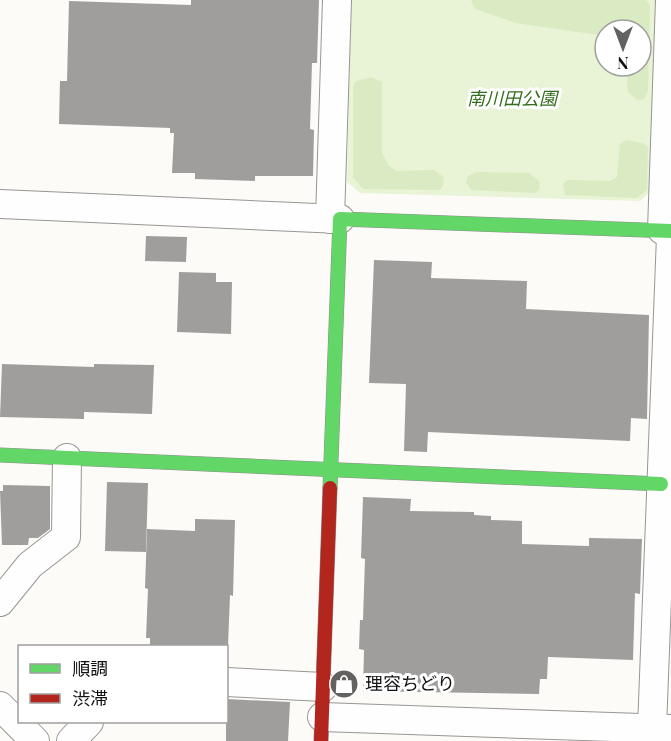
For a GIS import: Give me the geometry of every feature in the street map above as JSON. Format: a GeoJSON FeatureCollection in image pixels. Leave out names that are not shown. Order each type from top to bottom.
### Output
{"type":"FeatureCollection","features":[{"type":"Feature","properties":{"kind":"street"},"geometry":{"type":"LineString","coordinates":[[338,0],[331,469],[322,729],[662,728],[662,484],[668,233],[670,0]]}},
{"type":"Feature","properties":{"kind":"street"},"geometry":{"type":"LineString","coordinates":[[0,204],[668,233]]}},
{"type":"Feature","properties":{"kind":"street"},"geometry":{"type":"LineString","coordinates":[[0,455],[662,484]]}},
{"type":"Feature","properties":{"kind":"street"},"geometry":{"type":"LineString","coordinates":[[0,602],[30,565],[66,537],[67,458]]}},
{"type":"Feature","properties":{"kind":"street"},"geometry":{"type":"LineString","coordinates":[[228,682],[323,687]]}},
{"type":"Feature","properties":{"kind":"street"},"geometry":{"type":"LineString","coordinates":[[0,706],[35,741]]}},
{"type":"Feature","properties":{"kind":"street"},"geometry":{"type":"LineString","coordinates":[[71,741],[88,723]]}},
{"type":"Feature","properties":{"kind":"green space","name":"南川田公園"},"geometry":{"type":"Polygon","coordinates":[[[351,0],[656,0],[651,191],[640,201],[360,193],[347,182],[351,0]]]}},
{"type":"Feature","properties":{"kind":"green space"},"geometry":{"type":"Polygon","coordinates":[[[471,0],[646,0],[650,5],[650,18],[593,18],[593,34],[516,23],[475,9],[471,0]]]}},
{"type":"Feature","properties":{"kind":"green space"},"geometry":{"type":"Polygon","coordinates":[[[372,77],[382,82],[382,153],[389,166],[397,171],[434,170],[444,177],[440,190],[363,189],[353,177],[353,86],[356,81],[372,77]]]}},
{"type":"Feature","properties":{"kind":"green space"},"geometry":{"type":"Polygon","coordinates":[[[627,78],[648,78],[648,91],[644,99],[637,100],[628,92],[627,78]]]}},
{"type":"Feature","properties":{"kind":"green space"},"geometry":{"type":"Polygon","coordinates":[[[626,140],[642,143],[648,147],[647,190],[637,198],[565,195],[563,184],[568,180],[610,181],[617,177],[620,144],[626,140]]]}},
{"type":"Feature","properties":{"kind":"green space"},"geometry":{"type":"Polygon","coordinates":[[[476,172],[529,173],[539,181],[540,189],[535,193],[471,190],[466,182],[468,176],[476,172]]]}},
{"type":"Feature","properties":{"kind":"building"},"geometry":{"type":"Polygon","coordinates":[[[191,0],[319,0],[317,63],[312,63],[310,129],[314,130],[313,176],[255,176],[255,181],[195,179],[195,173],[172,173],[174,133],[170,133],[170,128],[59,124],[60,81],[67,81],[69,1],[191,5],[191,0]]]}},
{"type":"Feature","properties":{"kind":"building"},"geometry":{"type":"Polygon","coordinates":[[[146,236],[187,237],[186,262],[145,261],[146,236]]]}},
{"type":"Feature","properties":{"kind":"building"},"geometry":{"type":"Polygon","coordinates":[[[374,260],[432,262],[431,278],[527,281],[526,309],[649,315],[647,419],[631,418],[630,441],[428,432],[427,452],[404,451],[406,384],[369,383],[374,260]]]}},
{"type":"Feature","properties":{"kind":"building"},"geometry":{"type":"Polygon","coordinates":[[[179,272],[216,273],[216,282],[232,282],[231,334],[177,332],[179,272]]]}},
{"type":"Feature","properties":{"kind":"building"},"geometry":{"type":"Polygon","coordinates":[[[2,364],[94,367],[94,364],[154,365],[152,414],[84,412],[84,419],[0,417],[2,364]]]}},
{"type":"Feature","properties":{"kind":"building"},"geometry":{"type":"Polygon","coordinates":[[[107,482],[148,483],[146,552],[105,551],[107,482]]]}},
{"type":"Feature","properties":{"kind":"building"},"geometry":{"type":"Polygon","coordinates":[[[3,485],[50,486],[50,529],[38,538],[29,538],[28,545],[2,545],[0,491],[3,491],[3,485]]]}},
{"type":"Feature","properties":{"kind":"building"},"geometry":{"type":"Polygon","coordinates":[[[363,497],[411,499],[410,511],[474,512],[474,515],[491,516],[491,520],[522,521],[522,544],[589,546],[589,538],[642,539],[640,594],[635,593],[633,660],[548,657],[547,679],[540,679],[539,694],[363,691],[364,650],[359,649],[360,620],[363,620],[365,559],[361,558],[363,497]]]}},
{"type":"Feature","properties":{"kind":"building"},"geometry":{"type":"Polygon","coordinates":[[[195,519],[235,520],[233,596],[230,595],[228,646],[150,645],[150,638],[146,638],[147,529],[195,531],[195,519]]]}},
{"type":"Feature","properties":{"kind":"building"},"geometry":{"type":"Polygon","coordinates":[[[228,699],[290,702],[288,741],[226,741],[228,699]]]}},
{"type":"Feature","properties":{"kind":"traffic: fast"},"geometry":{"type":"LineString","coordinates":[[330,488],[340,219],[671,231]]}},
{"type":"Feature","properties":{"kind":"traffic: fast"},"geometry":{"type":"LineString","coordinates":[[0,455],[661,484]]}},
{"type":"Feature","properties":{"kind":"traffic: jam"},"geometry":{"type":"LineString","coordinates":[[321,741],[330,488]]}},
{"type":"Feature","properties":{"kind":"place","name":"理容ちどり"},"geometry":{"type":"Point","coordinates":[344,684]}}]}
